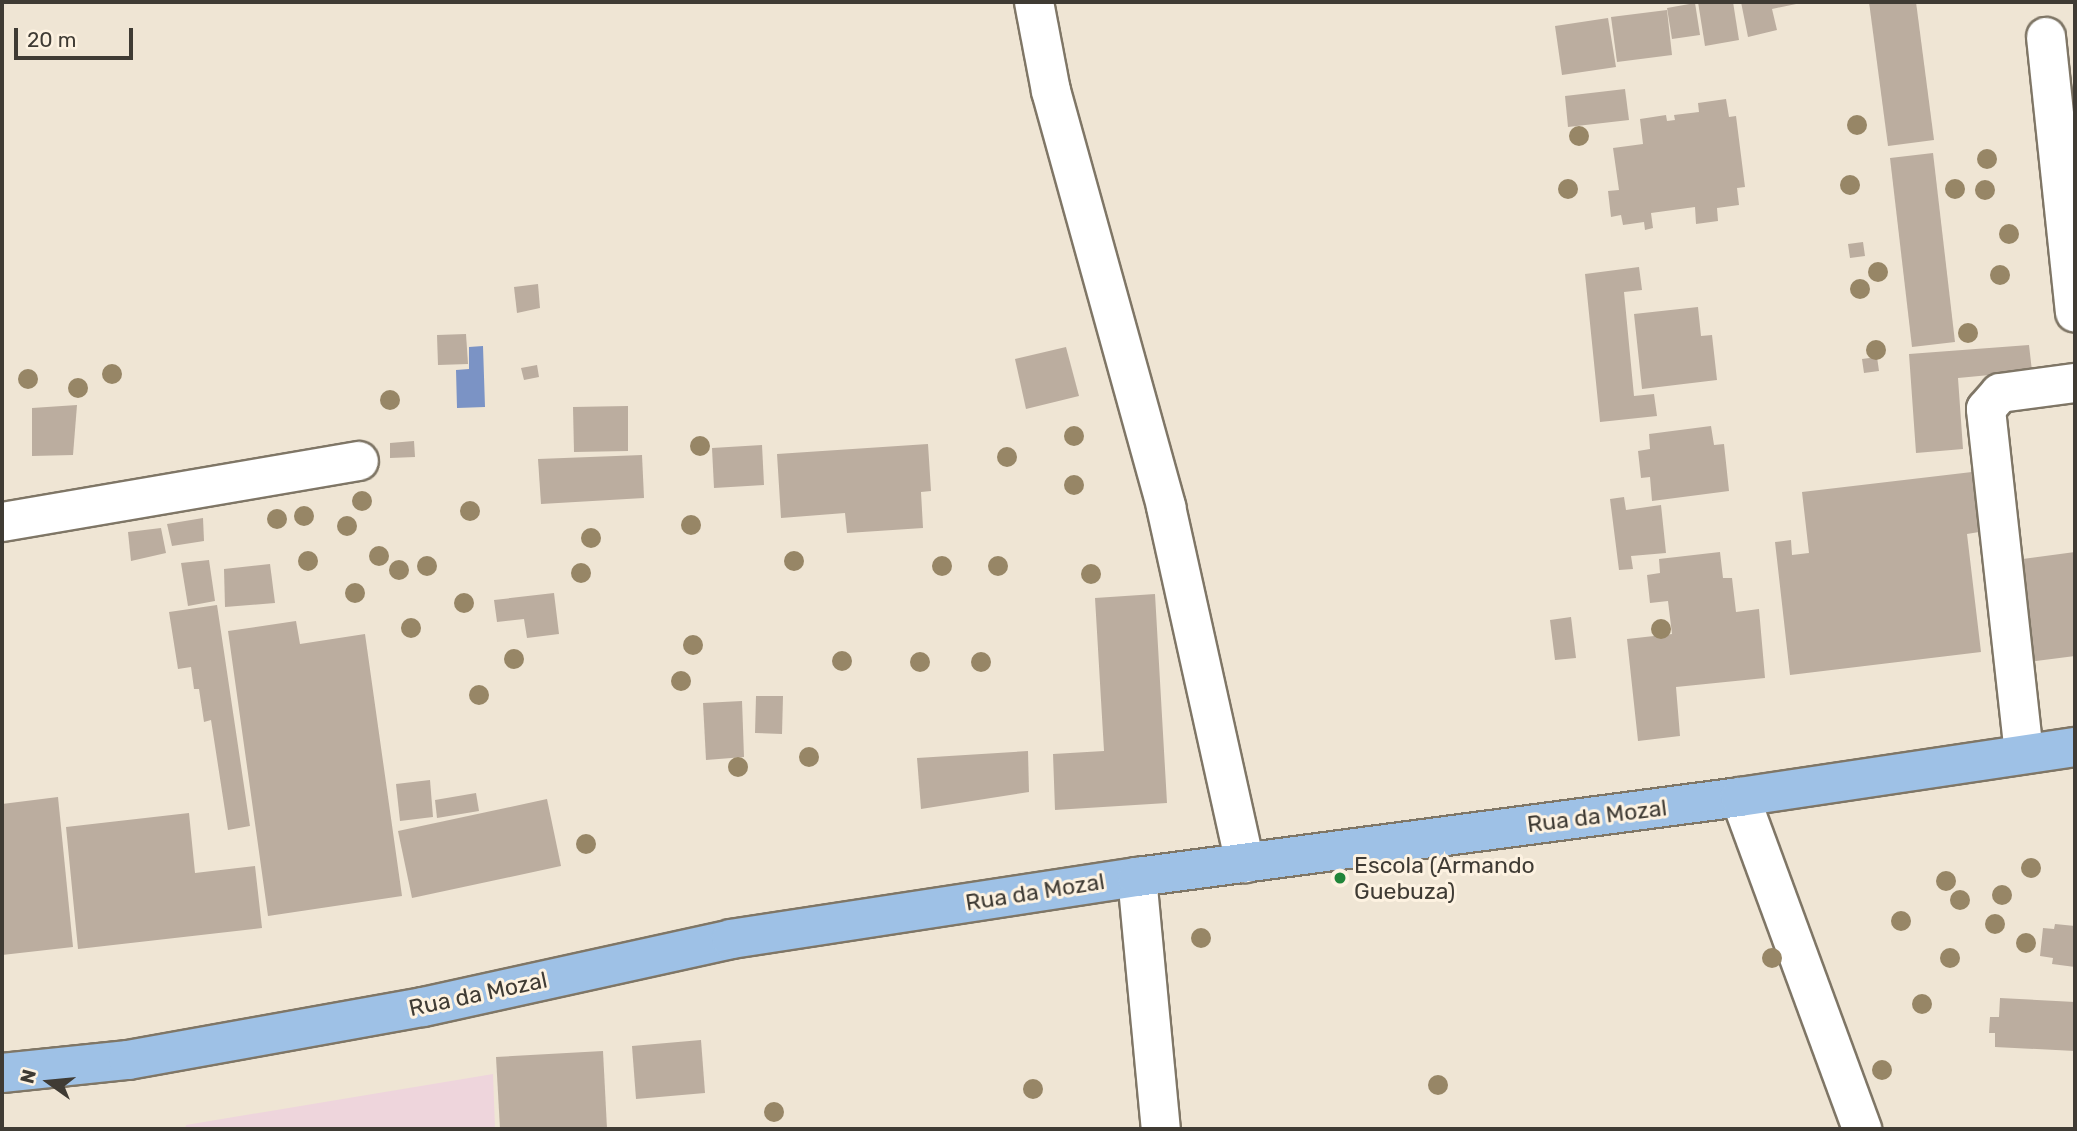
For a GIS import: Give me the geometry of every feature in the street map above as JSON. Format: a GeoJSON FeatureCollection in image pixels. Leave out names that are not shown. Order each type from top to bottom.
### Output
{"type":"FeatureCollection","features":[{"type":"Feature","properties":{"kind":"main road","name":"Rua da Mozal"},"geometry":{"type":"LineString","coordinates":[[2,1073],[128,1060],[423,1007],[731,939],[1136,877],[1740,797],[2075,747]]}},
{"type":"Feature","properties":{"kind":"street"},"geometry":{"type":"LineString","coordinates":[[1034,2],[1051,91],[1166,507],[1245,863]]}},
{"type":"Feature","properties":{"kind":"street"},"geometry":{"type":"LineString","coordinates":[[2046,37],[2075,312]]}},
{"type":"Feature","properties":{"kind":"street"},"geometry":{"type":"LineString","coordinates":[[2024,754],[1986,409],[2000,393],[2075,383]]}},
{"type":"Feature","properties":{"kind":"street"},"geometry":{"type":"LineString","coordinates":[[2,522],[359,461]]}},
{"type":"Feature","properties":{"kind":"street"},"geometry":{"type":"LineString","coordinates":[[1740,797],[1862,1129]]}},
{"type":"Feature","properties":{"kind":"street"},"geometry":{"type":"LineString","coordinates":[[1136,877],[1161,1129]]}},
{"type":"Feature","properties":{"kind":"shaded area"},"geometry":{"type":"Polygon","coordinates":[[[493,1074],[495,1129],[185,1129],[186,1125],[493,1074]]]}},
{"type":"Feature","properties":{"kind":"water"},"geometry":{"type":"Polygon","coordinates":[[[483,346],[485,407],[457,408],[456,370],[469,369],[469,347],[483,346]]]}},
{"type":"Feature","properties":{"kind":"building"},"geometry":{"type":"Polygon","coordinates":[[[1698,2],[1733,2],[1739,40],[1705,46],[1698,2]]]}},
{"type":"Feature","properties":{"kind":"building"},"geometry":{"type":"Polygon","coordinates":[[[1741,2],[1801,3],[1772,9],[1777,30],[1748,37],[1741,2]]]}},
{"type":"Feature","properties":{"kind":"building"},"geometry":{"type":"Polygon","coordinates":[[[1869,2],[1916,2],[1934,140],[1888,146],[1869,2]]]}},
{"type":"Feature","properties":{"kind":"building"},"geometry":{"type":"Polygon","coordinates":[[[1695,3],[1700,35],[1672,39],[1667,8],[1695,3]]]}},
{"type":"Feature","properties":{"kind":"building"},"geometry":{"type":"Polygon","coordinates":[[[1667,10],[1672,55],[1617,62],[1611,17],[1667,10]]]}},
{"type":"Feature","properties":{"kind":"building"},"geometry":{"type":"Polygon","coordinates":[[[1608,18],[1616,67],[1562,75],[1555,26],[1608,18]]]}},
{"type":"Feature","properties":{"kind":"building"},"geometry":{"type":"Polygon","coordinates":[[[1625,89],[1629,120],[1568,127],[1565,96],[1625,89]]]}},
{"type":"Feature","properties":{"kind":"building"},"geometry":{"type":"Polygon","coordinates":[[[1726,99],[1729,117],[1736,116],[1745,187],[1737,188],[1739,205],[1717,208],[1718,221],[1696,224],[1695,207],[1651,213],[1653,228],[1645,230],[1644,222],[1623,225],[1621,215],[1611,217],[1608,191],[1619,190],[1613,148],[1643,144],[1640,119],[1666,115],[1667,121],[1675,120],[1674,115],[1699,112],[1698,103],[1726,99]]]}},
{"type":"Feature","properties":{"kind":"building"},"geometry":{"type":"Polygon","coordinates":[[[1933,153],[1955,342],[1912,347],[1890,158],[1933,153]]]}},
{"type":"Feature","properties":{"kind":"building"},"geometry":{"type":"Polygon","coordinates":[[[1863,242],[1865,256],[1850,258],[1848,244],[1863,242]]]}},
{"type":"Feature","properties":{"kind":"building"},"geometry":{"type":"Polygon","coordinates":[[[1639,267],[1642,290],[1624,292],[1634,396],[1654,394],[1657,416],[1600,422],[1585,274],[1639,267]]]}},
{"type":"Feature","properties":{"kind":"building"},"geometry":{"type":"Polygon","coordinates":[[[538,284],[540,308],[517,313],[514,287],[538,284]]]}},
{"type":"Feature","properties":{"kind":"building"},"geometry":{"type":"Polygon","coordinates":[[[1698,307],[1701,336],[1712,335],[1717,380],[1642,389],[1634,314],[1698,307]]]}},
{"type":"Feature","properties":{"kind":"building"},"geometry":{"type":"Polygon","coordinates":[[[466,334],[468,364],[438,365],[437,335],[466,334]]]}},
{"type":"Feature","properties":{"kind":"building"},"geometry":{"type":"Polygon","coordinates":[[[2029,345],[2032,371],[1958,378],[1963,449],[1916,453],[1909,354],[2029,345]]]}},
{"type":"Feature","properties":{"kind":"building"},"geometry":{"type":"Polygon","coordinates":[[[1066,347],[1079,396],[1026,409],[1015,359],[1066,347]]]}},
{"type":"Feature","properties":{"kind":"building"},"geometry":{"type":"Polygon","coordinates":[[[1877,357],[1879,371],[1864,373],[1862,359],[1877,357]]]}},
{"type":"Feature","properties":{"kind":"building"},"geometry":{"type":"Polygon","coordinates":[[[537,365],[539,377],[524,380],[521,368],[537,365]]]}},
{"type":"Feature","properties":{"kind":"building"},"geometry":{"type":"Polygon","coordinates":[[[77,405],[73,455],[32,456],[32,408],[77,405]]]}},
{"type":"Feature","properties":{"kind":"building"},"geometry":{"type":"Polygon","coordinates":[[[628,406],[628,451],[574,452],[573,407],[628,406]]]}},
{"type":"Feature","properties":{"kind":"building"},"geometry":{"type":"Polygon","coordinates":[[[1711,426],[1714,445],[1724,444],[1729,491],[1652,501],[1650,477],[1641,478],[1638,451],[1650,449],[1649,434],[1711,426]]]}},
{"type":"Feature","properties":{"kind":"building"},"geometry":{"type":"Polygon","coordinates":[[[414,441],[415,457],[390,458],[390,443],[414,441]]]}},
{"type":"Feature","properties":{"kind":"building"},"geometry":{"type":"Polygon","coordinates":[[[928,444],[931,491],[921,492],[923,528],[847,533],[845,513],[781,518],[777,454],[928,444]]]}},
{"type":"Feature","properties":{"kind":"building"},"geometry":{"type":"Polygon","coordinates":[[[762,445],[764,485],[714,488],[712,448],[762,445]]]}},
{"type":"Feature","properties":{"kind":"building"},"geometry":{"type":"Polygon","coordinates":[[[642,455],[644,498],[541,504],[538,459],[642,455]]]}},
{"type":"Feature","properties":{"kind":"building"},"geometry":{"type":"Polygon","coordinates":[[[1972,472],[1979,532],[1967,534],[1981,652],[1790,675],[1775,542],[1791,540],[1792,555],[1809,553],[1802,492],[1972,472]]]}},
{"type":"Feature","properties":{"kind":"building"},"geometry":{"type":"Polygon","coordinates":[[[1624,497],[1626,510],[1661,505],[1666,553],[1631,556],[1633,569],[1619,570],[1610,499],[1624,497]]]}},
{"type":"Feature","properties":{"kind":"building"},"geometry":{"type":"Polygon","coordinates":[[[203,518],[204,541],[172,546],[167,524],[203,518]]]}},
{"type":"Feature","properties":{"kind":"building"},"geometry":{"type":"Polygon","coordinates":[[[161,528],[166,553],[131,561],[128,532],[161,528]]]}},
{"type":"Feature","properties":{"kind":"building"},"geometry":{"type":"Polygon","coordinates":[[[1720,552],[1723,578],[1732,578],[1736,612],[1759,609],[1765,678],[1676,687],[1680,736],[1638,741],[1627,639],[1672,634],[1668,601],[1650,603],[1647,575],[1660,573],[1659,559],[1720,552]]]}},
{"type":"Feature","properties":{"kind":"building"},"geometry":{"type":"Polygon","coordinates":[[[2075,552],[2075,656],[2028,662],[2015,560],[2075,552]]]}},
{"type":"Feature","properties":{"kind":"building"},"geometry":{"type":"Polygon","coordinates":[[[209,560],[215,601],[188,606],[181,563],[209,560]]]}},
{"type":"Feature","properties":{"kind":"building"},"geometry":{"type":"Polygon","coordinates":[[[270,564],[275,603],[225,607],[224,569],[270,564]]]}},
{"type":"Feature","properties":{"kind":"building"},"geometry":{"type":"Polygon","coordinates":[[[554,593],[559,634],[527,638],[524,619],[497,622],[494,600],[554,593]]]}},
{"type":"Feature","properties":{"kind":"building"},"geometry":{"type":"Polygon","coordinates":[[[1155,594],[1167,803],[1055,810],[1053,754],[1104,751],[1095,598],[1155,594]]]}},
{"type":"Feature","properties":{"kind":"building"},"geometry":{"type":"Polygon","coordinates":[[[217,605],[250,826],[228,830],[211,720],[204,722],[199,689],[194,689],[191,667],[178,669],[169,612],[217,605]]]}},
{"type":"Feature","properties":{"kind":"building"},"geometry":{"type":"Polygon","coordinates":[[[1571,617],[1576,658],[1555,660],[1550,620],[1571,617]]]}},
{"type":"Feature","properties":{"kind":"building"},"geometry":{"type":"Polygon","coordinates":[[[296,621],[300,644],[365,634],[402,896],[268,916],[228,631],[296,621]]]}},
{"type":"Feature","properties":{"kind":"building"},"geometry":{"type":"Polygon","coordinates":[[[756,696],[783,696],[782,734],[755,733],[756,696]]]}},
{"type":"Feature","properties":{"kind":"building"},"geometry":{"type":"Polygon","coordinates":[[[742,701],[744,757],[706,760],[703,703],[742,701]]]}},
{"type":"Feature","properties":{"kind":"building"},"geometry":{"type":"Polygon","coordinates":[[[1028,751],[1029,792],[921,809],[917,758],[1028,751]]]}},
{"type":"Feature","properties":{"kind":"building"},"geometry":{"type":"Polygon","coordinates":[[[430,780],[433,817],[400,821],[396,784],[430,780]]]}},
{"type":"Feature","properties":{"kind":"building"},"geometry":{"type":"Polygon","coordinates":[[[476,793],[479,811],[437,818],[435,800],[476,793]]]}},
{"type":"Feature","properties":{"kind":"building"},"geometry":{"type":"Polygon","coordinates":[[[58,797],[73,947],[2,955],[2,804],[58,797]]]}},
{"type":"Feature","properties":{"kind":"building"},"geometry":{"type":"Polygon","coordinates":[[[547,799],[561,866],[412,898],[398,831],[547,799]]]}},
{"type":"Feature","properties":{"kind":"building"},"geometry":{"type":"Polygon","coordinates":[[[189,813],[195,873],[255,866],[262,928],[78,949],[66,827],[189,813]]]}},
{"type":"Feature","properties":{"kind":"building"},"geometry":{"type":"Polygon","coordinates":[[[2055,924],[2075,926],[2075,967],[2052,964],[2053,958],[2040,956],[2043,928],[2054,929],[2055,924]]]}},
{"type":"Feature","properties":{"kind":"building"},"geometry":{"type":"Polygon","coordinates":[[[2000,998],[2075,1002],[2075,1051],[1995,1047],[1995,1033],[1989,1033],[1990,1017],[1999,1017],[2000,998]]]}},
{"type":"Feature","properties":{"kind":"building"},"geometry":{"type":"Polygon","coordinates":[[[701,1040],[705,1093],[636,1099],[632,1046],[701,1040]]]}},
{"type":"Feature","properties":{"kind":"building"},"geometry":{"type":"Polygon","coordinates":[[[603,1051],[607,1129],[500,1129],[496,1057],[603,1051]]]}},
{"type":"Feature","properties":{"kind":"place","name":"Escola (Armando Guebuza)"},"geometry":{"type":"Point","coordinates":[1340,878]}}]}
